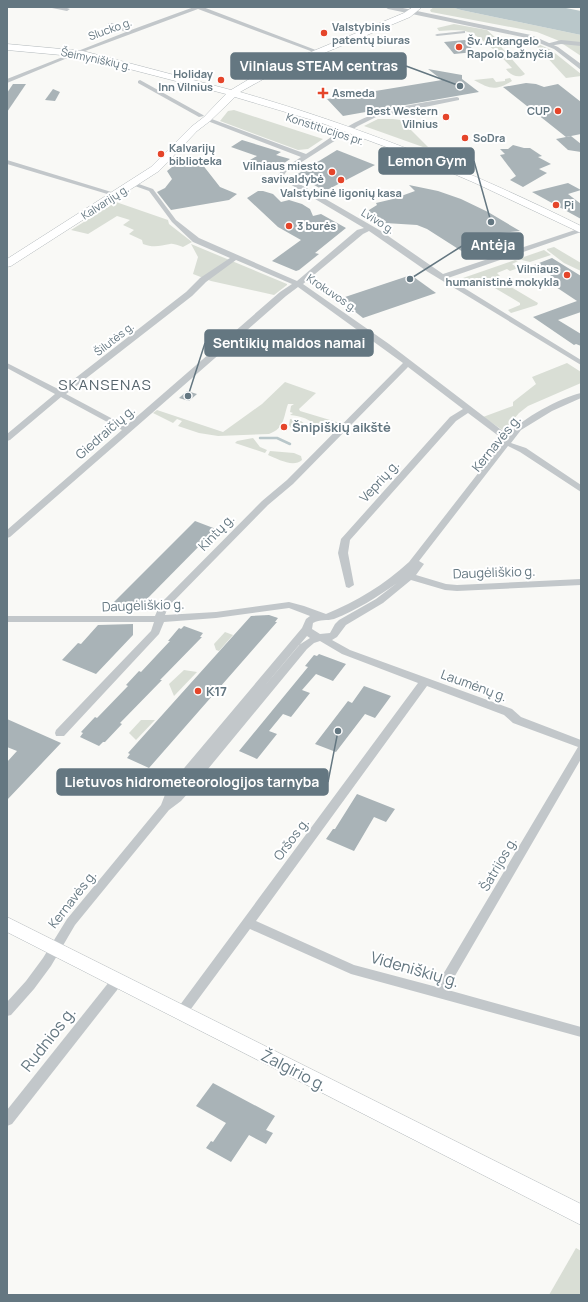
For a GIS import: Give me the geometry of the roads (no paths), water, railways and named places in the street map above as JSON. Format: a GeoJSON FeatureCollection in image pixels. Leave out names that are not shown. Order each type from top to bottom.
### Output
{"type":"FeatureCollection","features":[{"type":"Feature","properties":{"kind":"main road","name":"Kalvarijų g."},"geometry":{"type":"LineString","coordinates":[[7,264],[134,184],[162,163],[226,94],[264,75],[415,10]]}},
{"type":"Feature","properties":{"kind":"main road","name":"Šeimyniškių g."},"geometry":{"type":"LineString","coordinates":[[7,47],[75,53],[160,74],[226,94]]}},
{"type":"Feature","properties":{"kind":"main road","name":"Konstitucijos pr."},"geometry":{"type":"LineString","coordinates":[[226,94],[433,160],[482,181],[581,230]]}},
{"type":"Feature","properties":{"kind":"main road","name":"Konstitucijos pr."},"geometry":{"type":"LineString","coordinates":[[347,132],[511,203],[581,240]]}},
{"type":"Feature","properties":{"kind":"main road","name":"Žalgirio g."},"geometry":{"type":"LineString","coordinates":[[7,924],[581,1215]]}},
{"type":"Feature","properties":{"kind":"street"},"geometry":{"type":"LineString","coordinates":[[50,7],[67,9]]}},
{"type":"Feature","properties":{"kind":"street"},"geometry":{"type":"LineString","coordinates":[[198,7],[318,52]]}},
{"type":"Feature","properties":{"kind":"street","name":"Slucko g."},"geometry":{"type":"LineString","coordinates":[[7,81],[75,53],[198,7]]}},
{"type":"Feature","properties":{"kind":"street"},"geometry":{"type":"LineString","coordinates":[[388,7],[415,10],[521,33],[549,44],[581,68]]}},
{"type":"Feature","properties":{"kind":"street"},"geometry":{"type":"LineString","coordinates":[[110,24],[130,32]]}},
{"type":"Feature","properties":{"kind":"street"},"geometry":{"type":"LineString","coordinates":[[437,34],[464,32]]}},
{"type":"Feature","properties":{"kind":"street"},"geometry":{"type":"LineString","coordinates":[[549,44],[565,42],[581,44]]}},
{"type":"Feature","properties":{"kind":"street"},"geometry":{"type":"LineString","coordinates":[[140,82],[204,117],[307,157],[381,113],[457,99]]}},
{"type":"Feature","properties":{"kind":"street","name":"Lvivo g."},"geometry":{"type":"LineString","coordinates":[[307,157],[281,173],[280,176],[369,228],[443,277],[581,363]]}},
{"type":"Feature","properties":{"kind":"street"},"geometry":{"type":"LineString","coordinates":[[7,162],[116,195]]}},
{"type":"Feature","properties":{"kind":"street","name":"Krokuvos g."},"geometry":{"type":"LineString","coordinates":[[134,184],[151,190],[174,221],[196,240],[298,284],[329,304],[511,442],[581,489]]}},
{"type":"Feature","properties":{"kind":"street","name":"Giedraičių g."},"geometry":{"type":"LineString","coordinates":[[7,535],[283,294],[298,284],[360,232],[369,228]]}},
{"type":"Feature","properties":{"kind":"street"},"geometry":{"type":"LineString","coordinates":[[443,277],[581,230]]}},
{"type":"Feature","properties":{"kind":"street","name":"Šilutės g."},"geometry":{"type":"LineString","coordinates":[[7,438],[60,394],[189,294],[203,280],[236,257]]}},
{"type":"Feature","properties":{"kind":"street","name":"Kintų g."},"geometry":{"type":"LineString","coordinates":[[60,733],[156,632],[163,606],[265,503],[290,482],[408,363]]}},
{"type":"Feature","properties":{"kind":"street"},"geometry":{"type":"LineString","coordinates":[[7,366],[127,430]]}},
{"type":"Feature","properties":{"kind":"street","name":"Kernavės g."},"geometry":{"type":"LineString","coordinates":[[165,807],[170,795],[189,770],[312,619],[325,617],[369,598],[399,577],[412,564],[511,442],[538,416],[549,409],[581,395]]}},
{"type":"Feature","properties":{"kind":"street","name":"Veprių g."},"geometry":{"type":"LineString","coordinates":[[349,585],[343,553],[346,539],[452,419],[468,409]]}},
{"type":"Feature","properties":{"kind":"street","name":"Kernavės g."},"geometry":{"type":"LineString","coordinates":[[7,1011],[30,985],[47,962],[70,922],[165,807],[177,798],[185,789],[302,647],[310,641],[331,636],[349,617],[390,595],[410,576],[511,442]]}},
{"type":"Feature","properties":{"kind":"street","name":"Daugėliškio g."},"geometry":{"type":"LineString","coordinates":[[410,576],[445,587],[457,588],[581,582]]}},
{"type":"Feature","properties":{"kind":"street","name":"Daugėliškio g."},"geometry":{"type":"LineString","coordinates":[[7,619],[159,619],[216,615],[296,606],[325,617]]}},
{"type":"Feature","properties":{"kind":"street","name":"Daugėliškio g."},"geometry":{"type":"LineString","coordinates":[[278,607],[300,615],[307,626]]}},
{"type":"Feature","properties":{"kind":"street"},"geometry":{"type":"LineString","coordinates":[[325,617],[335,621],[338,629]]}},
{"type":"Feature","properties":{"kind":"street"},"geometry":{"type":"LineString","coordinates":[[307,626],[311,634],[320,638]]}},
{"type":"Feature","properties":{"kind":"street","name":"Laumėnų g."},"geometry":{"type":"LineString","coordinates":[[338,629],[340,639],[355,654]]}},
{"type":"Feature","properties":{"kind":"street","name":"Laumėnų g."},"geometry":{"type":"LineString","coordinates":[[320,638],[346,652],[355,654],[424,682],[508,712],[517,720],[581,744]]}},
{"type":"Feature","properties":{"kind":"street","name":"Oršos g."},"geometry":{"type":"LineString","coordinates":[[181,1013],[246,922],[424,682]]}},
{"type":"Feature","properties":{"kind":"street","name":"Šatrijos g."},"geometry":{"type":"LineString","coordinates":[[441,994],[446,980],[581,750]]}},
{"type":"Feature","properties":{"kind":"street","name":"Videniškių g."},"geometry":{"type":"LineString","coordinates":[[246,922],[351,969],[581,1032]]}},
{"type":"Feature","properties":{"kind":"street","name":"Rudnios g."},"geometry":{"type":"LineString","coordinates":[[7,1120],[117,981]]}},
{"type":"Feature","properties":{"kind":"waterway"},"geometry":{"type":"LineString","coordinates":[[260,438],[277,438],[290,444]]}},
{"type":"Feature","properties":{"kind":"place","name":"Valstybinis patentų biuras"},"geometry":{"type":"Point","coordinates":[324,33]}},
{"type":"Feature","properties":{"kind":"place","name":"Šv. Arkangelo Rapolo bažnyčia"},"geometry":{"type":"Point","coordinates":[459,47]}},
{"type":"Feature","properties":{"kind":"place","name":"Holiday Inn Vilnius"},"geometry":{"type":"Point","coordinates":[221,80]}},
{"type":"Feature","properties":{"kind":"place","name":"Vilniaus STEAM centras"},"geometry":{"type":"Point","coordinates":[460,86]}},
{"type":"Feature","properties":{"kind":"place","name":"Asmeda"},"geometry":{"type":"Point","coordinates":[323,93]}},
{"type":"Feature","properties":{"kind":"place","name":"CUP"},"geometry":{"type":"Point","coordinates":[558,111]}},
{"type":"Feature","properties":{"kind":"place","name":"Best Western Vilnius"},"geometry":{"type":"Point","coordinates":[446,117]}},
{"type":"Feature","properties":{"kind":"place","name":"SoDra"},"geometry":{"type":"Point","coordinates":[465,138]}},
{"type":"Feature","properties":{"kind":"place","name":"Kalvarijų biblioteka"},"geometry":{"type":"Point","coordinates":[161,154]}},
{"type":"Feature","properties":{"kind":"place","name":"Vilniaus miesto savivaldybė"},"geometry":{"type":"Point","coordinates":[332,172]}},
{"type":"Feature","properties":{"kind":"place","name":"Valstybinė ligonių kasa"},"geometry":{"type":"Point","coordinates":[341,180]}},
{"type":"Feature","properties":{"kind":"place","name":"Pi"},"geometry":{"type":"Point","coordinates":[556,205]}},
{"type":"Feature","properties":{"kind":"place","name":"Lemon Gym"},"geometry":{"type":"Point","coordinates":[491,222]}},
{"type":"Feature","properties":{"kind":"place","name":"3 burės"},"geometry":{"type":"Point","coordinates":[289,226]}},
{"type":"Feature","properties":{"kind":"place","name":"Vilniaus humanistinė mokykla"},"geometry":{"type":"Point","coordinates":[567,275]}},
{"type":"Feature","properties":{"kind":"place","name":"Antėja"},"geometry":{"type":"Point","coordinates":[410,279]}},
{"type":"Feature","properties":{"kind":"place","name":"Sentikių maldos namai"},"geometry":{"type":"Point","coordinates":[188,396]}},
{"type":"Feature","properties":{"kind":"place","name":"Šnipiškių aikštė"},"geometry":{"type":"Point","coordinates":[284,427]}},
{"type":"Feature","properties":{"kind":"place","name":"K17"},"geometry":{"type":"Point","coordinates":[198,691]}},
{"type":"Feature","properties":{"kind":"place","name":"Lietuvos hidrometeorologijos tarnyba"},"geometry":{"type":"Point","coordinates":[338,731]}},
{"type":"Feature","properties":{"kind":"district","name":"SKANSENAS"},"geometry":{"type":"Point","coordinates":[105,385]}}]}
